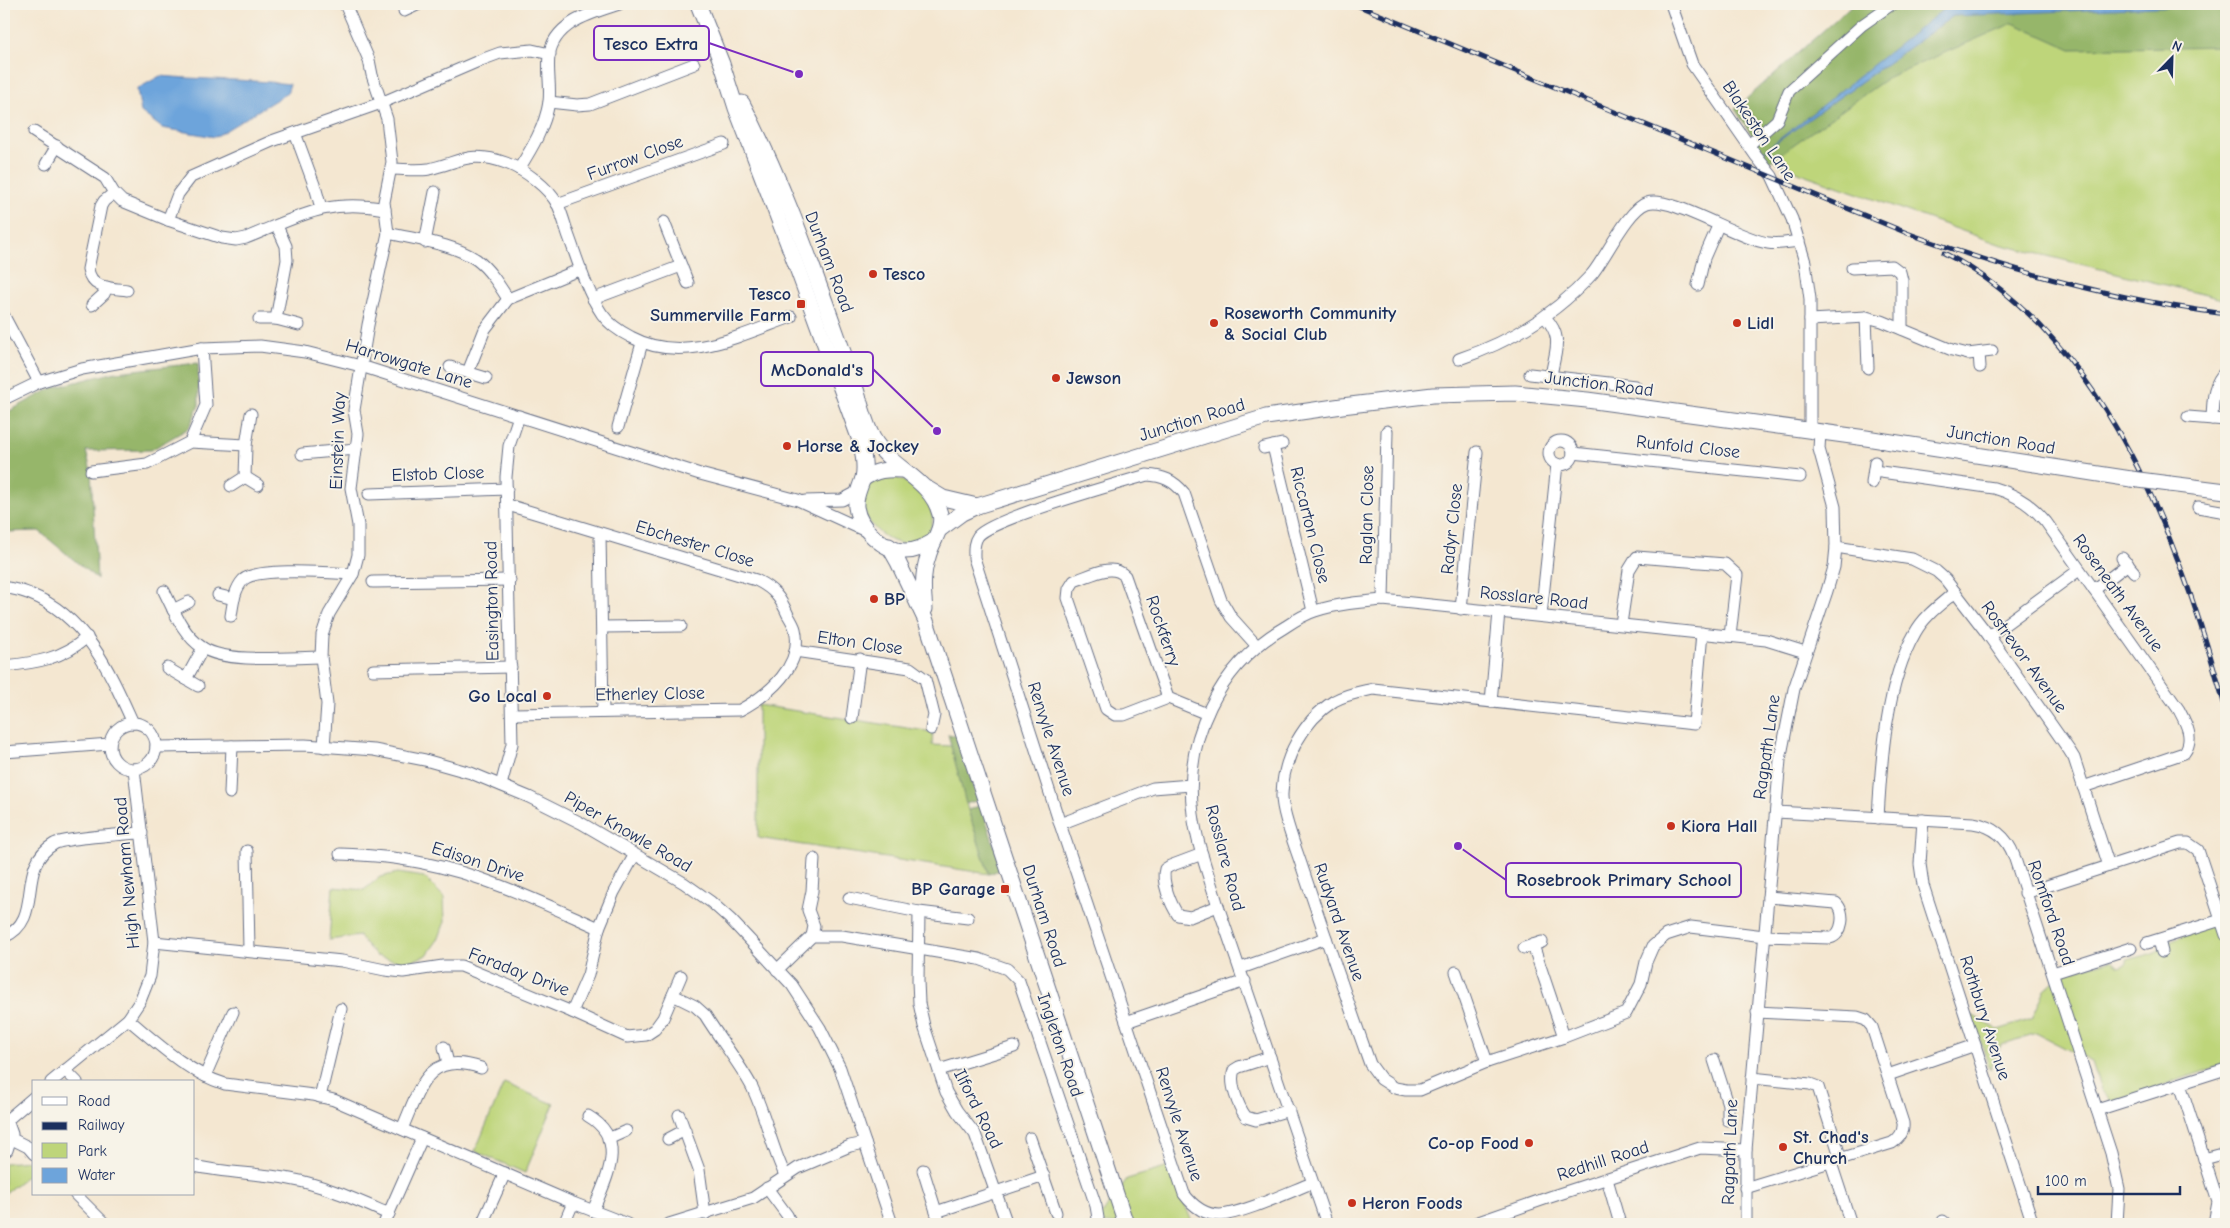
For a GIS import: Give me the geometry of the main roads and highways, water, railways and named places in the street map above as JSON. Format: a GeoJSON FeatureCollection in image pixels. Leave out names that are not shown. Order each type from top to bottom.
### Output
{"type":"FeatureCollection","features":[{"type":"Feature","properties":{"kind":"main road","name":"Durham Road"},"geometry":{"type":"LineString","coordinates":[[698,4],[722,64],[736,108],[792,254],[861,444],[865,464],[856,506],[859,520],[870,533],[889,546],[903,551],[922,548],[936,535]]}},
{"type":"Feature","properties":{"kind":"main road","name":"Durham Road"},"geometry":{"type":"LineString","coordinates":[[722,64],[756,129],[806,249],[856,386],[869,431],[878,448],[902,470],[926,488],[936,501],[940,516],[928,557],[923,583],[926,621]]}},
{"type":"Feature","properties":{"kind":"main road","name":"Junction Road"},"geometry":{"type":"LineString","coordinates":[[936,535],[962,513],[977,506],[1266,418],[1342,406],[1433,395],[1515,393],[1587,400],[2131,479],[2226,491]]}},
{"type":"Feature","properties":{"kind":"main road"},"geometry":{"type":"LineString","coordinates":[[860,485],[872,472],[886,469],[902,470]]}},
{"type":"Feature","properties":{"kind":"main road"},"geometry":{"type":"LineString","coordinates":[[926,488],[943,498],[977,506]]}},
{"type":"Feature","properties":{"kind":"main road","name":"Durham Road"},"geometry":{"type":"LineString","coordinates":[[889,546],[926,621],[1126,1224]]}},
{"type":"Feature","properties":{"kind":"water"},"geometry":{"type":"Polygon","coordinates":[[[2221,4],[1953,16],[1763,152],[1949,5],[2221,4]]]}},
{"type":"Feature","properties":{"kind":"water"},"geometry":{"type":"Polygon","coordinates":[[[160,76],[290,84],[287,93],[215,137],[162,128],[141,112],[137,89],[160,76]]]}},
{"type":"Feature","properties":{"kind":"railway"},"geometry":{"type":"LineString","coordinates":[[1354,4],[1907,233],[1946,247],[2064,283],[2145,301],[2226,314]]}},
{"type":"Feature","properties":{"kind":"railway"},"geometry":{"type":"LineString","coordinates":[[1944,253],[2001,290],[2050,336],[2093,391],[2129,451],[2160,515],[2185,581],[2226,710]]}},
{"type":"Feature","properties":{"kind":"place","name":"Tesco Extra"},"geometry":{"type":"Point","coordinates":[799,74]}},
{"type":"Feature","properties":{"kind":"place","name":"Tesco"},"geometry":{"type":"Point","coordinates":[873,274]}},
{"type":"Feature","properties":{"kind":"place","name":"Tesco Summerville Farm"},"geometry":{"type":"Point","coordinates":[801,304]}},
{"type":"Feature","properties":{"kind":"place","name":"Roseworth Community & Social Club"},"geometry":{"type":"Point","coordinates":[1214,323]}},
{"type":"Feature","properties":{"kind":"place","name":"Lidl"},"geometry":{"type":"Point","coordinates":[1737,323]}},
{"type":"Feature","properties":{"kind":"place","name":"Jewson"},"geometry":{"type":"Point","coordinates":[1056,378]}},
{"type":"Feature","properties":{"kind":"place","name":"McDonald's"},"geometry":{"type":"Point","coordinates":[937,431]}},
{"type":"Feature","properties":{"kind":"place","name":"Horse & Jockey"},"geometry":{"type":"Point","coordinates":[787,446]}},
{"type":"Feature","properties":{"kind":"place","name":"BP"},"geometry":{"type":"Point","coordinates":[874,599]}},
{"type":"Feature","properties":{"kind":"place","name":"Go Local"},"geometry":{"type":"Point","coordinates":[547,696]}},
{"type":"Feature","properties":{"kind":"place","name":"Kiora Hall"},"geometry":{"type":"Point","coordinates":[1671,826]}},
{"type":"Feature","properties":{"kind":"place","name":"Rosebrook Primary School"},"geometry":{"type":"Point","coordinates":[1458,846]}},
{"type":"Feature","properties":{"kind":"place","name":"BP Garage"},"geometry":{"type":"Point","coordinates":[1005,889]}},
{"type":"Feature","properties":{"kind":"place","name":"Co-op Food"},"geometry":{"type":"Point","coordinates":[1529,1143]}},
{"type":"Feature","properties":{"kind":"place","name":"St. Chad's Church"},"geometry":{"type":"Point","coordinates":[1783,1147]}},
{"type":"Feature","properties":{"kind":"place","name":"Heron Foods"},"geometry":{"type":"Point","coordinates":[1352,1203]}}]}
